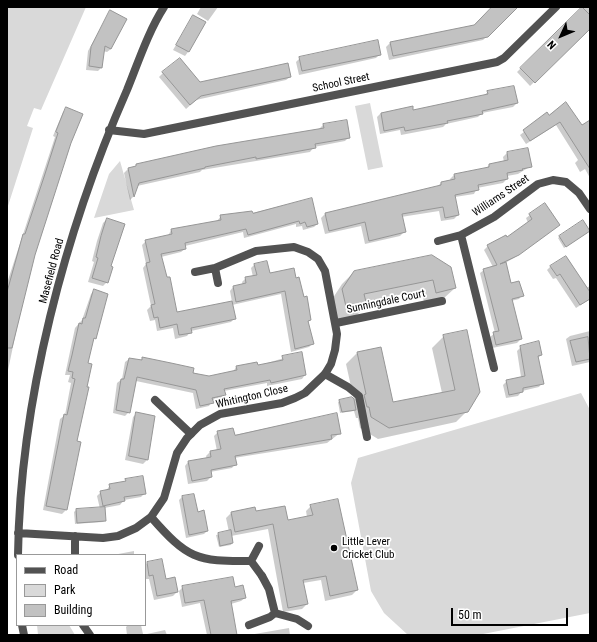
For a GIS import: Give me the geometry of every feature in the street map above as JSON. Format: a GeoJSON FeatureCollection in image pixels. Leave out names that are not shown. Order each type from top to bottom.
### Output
{"type":"FeatureCollection","features":[{"type":"Feature","properties":{"kind":"street","name":"Masefield Road"},"geometry":{"type":"LineString","coordinates":[[18,554],[18,533],[25,459],[34,390],[66,256],[90,181],[109,130],[164,7]]}},
{"type":"Feature","properties":{"kind":"street","name":"School Street"},"geometry":{"type":"LineString","coordinates":[[109,130],[144,134],[497,62],[504,58],[556,7]]}},
{"type":"Feature","properties":{"kind":"street","name":"Williams Street"},"geometry":{"type":"LineString","coordinates":[[438,241],[461,235],[494,217],[538,184],[553,180],[566,182],[579,193],[590,209]]}},
{"type":"Feature","properties":{"kind":"street"},"geometry":{"type":"LineString","coordinates":[[461,235],[494,368]]}},
{"type":"Feature","properties":{"kind":"street","name":"Whitington Close"},"geometry":{"type":"LineString","coordinates":[[18,533],[103,538],[118,536],[136,528],[151,517],[164,498],[177,453],[200,424],[220,414],[282,403],[295,398],[305,393],[325,374],[332,364],[336,350],[336,323],[325,271],[318,259],[308,252],[294,247],[256,251],[215,268],[195,272]]}},
{"type":"Feature","properties":{"kind":"street"},"geometry":{"type":"LineString","coordinates":[[215,268],[218,283]]}},
{"type":"Feature","properties":{"kind":"street","name":"Sunningdale Court"},"geometry":{"type":"LineString","coordinates":[[336,323],[442,301]]}},
{"type":"Feature","properties":{"kind":"street"},"geometry":{"type":"LineString","coordinates":[[325,374],[348,387],[359,396],[367,437]]}},
{"type":"Feature","properties":{"kind":"street"},"geometry":{"type":"LineString","coordinates":[[155,400],[191,434]]}},
{"type":"Feature","properties":{"kind":"street"},"geometry":{"type":"LineString","coordinates":[[151,517],[178,546],[198,558],[225,562],[251,561]]}},
{"type":"Feature","properties":{"kind":"street"},"geometry":{"type":"LineString","coordinates":[[75,536],[75,554]]}},
{"type":"Feature","properties":{"kind":"street"},"geometry":{"type":"LineString","coordinates":[[251,561],[259,546]]}},
{"type":"Feature","properties":{"kind":"street"},"geometry":{"type":"LineString","coordinates":[[251,561],[269,589],[275,613]]}},
{"type":"Feature","properties":{"kind":"street"},"geometry":{"type":"LineString","coordinates":[[249,626],[270,617],[275,613]]}},
{"type":"Feature","properties":{"kind":"street"},"geometry":{"type":"LineString","coordinates":[[275,613],[308,626]]}},
{"type":"Feature","properties":{"kind":"street"},"geometry":{"type":"LineString","coordinates":[[84,626],[90,635]]}},
{"type":"Feature","properties":{"kind":"green space"},"geometry":{"type":"Polygon","coordinates":[[[7,7],[86,7],[41,110],[34,108],[27,126],[33,128],[7,209],[7,7]]]}},
{"type":"Feature","properties":{"kind":"green space"},"geometry":{"type":"Polygon","coordinates":[[[370,103],[383,167],[368,170],[355,106],[370,103]]]}},
{"type":"Feature","properties":{"kind":"green space"},"geometry":{"type":"Polygon","coordinates":[[[120,161],[134,210],[94,218],[109,174],[120,161]]]}},
{"type":"Feature","properties":{"kind":"green space"},"geometry":{"type":"Polygon","coordinates":[[[581,393],[590,410],[590,613],[478,635],[408,635],[384,613],[371,591],[351,483],[358,458],[581,393]]]}},
{"type":"Feature","properties":{"kind":"green space"},"geometry":{"type":"Polygon","coordinates":[[[37,626],[70,626],[75,635],[38,635],[37,626]]]}},
{"type":"Feature","properties":{"kind":"building"},"geometry":{"type":"Polygon","coordinates":[[[492,7],[518,7],[488,37],[393,56],[390,42],[474,25],[492,7]]]}},
{"type":"Feature","properties":{"kind":"building"},"geometry":{"type":"Polygon","coordinates":[[[582,7],[590,15],[590,29],[535,83],[520,68],[582,7]]]}},
{"type":"Feature","properties":{"kind":"building"},"geometry":{"type":"Polygon","coordinates":[[[110,10],[127,19],[111,49],[105,46],[102,68],[89,66],[91,47],[110,10]]]}},
{"type":"Feature","properties":{"kind":"building"},"geometry":{"type":"Polygon","coordinates":[[[193,15],[206,22],[189,52],[176,45],[193,15]]]}},
{"type":"Feature","properties":{"kind":"building"},"geometry":{"type":"Polygon","coordinates":[[[378,40],[381,55],[302,71],[299,57],[378,40]]]}},
{"type":"Feature","properties":{"kind":"building"},"geometry":{"type":"Polygon","coordinates":[[[180,58],[200,82],[288,63],[291,77],[201,96],[190,105],[162,72],[180,58]]]}},
{"type":"Feature","properties":{"kind":"building"},"geometry":{"type":"Polygon","coordinates":[[[514,86],[518,103],[482,111],[483,114],[447,121],[448,123],[405,131],[404,127],[384,131],[381,113],[413,106],[413,110],[488,94],[487,91],[514,86]]]}},
{"type":"Feature","properties":{"kind":"building"},"geometry":{"type":"Polygon","coordinates":[[[566,102],[582,125],[590,120],[590,169],[560,122],[530,141],[523,130],[547,112],[549,115],[566,102]]]}},
{"type":"Feature","properties":{"kind":"building"},"geometry":{"type":"Polygon","coordinates":[[[66,107],[83,114],[71,143],[35,255],[12,348],[7,348],[7,292],[23,234],[25,234],[58,133],[56,132],[66,107]]]}},
{"type":"Feature","properties":{"kind":"building"},"geometry":{"type":"Polygon","coordinates":[[[347,120],[350,138],[315,144],[316,148],[256,159],[256,157],[205,167],[139,183],[134,197],[128,168],[136,166],[136,164],[216,146],[324,128],[323,124],[347,120]]]}},
{"type":"Feature","properties":{"kind":"building"},"geometry":{"type":"Polygon","coordinates":[[[528,148],[532,167],[507,173],[508,179],[478,185],[479,190],[455,195],[459,215],[445,218],[443,207],[402,214],[406,232],[369,241],[365,222],[329,231],[325,213],[441,185],[441,182],[455,179],[454,174],[489,167],[489,164],[508,160],[507,152],[528,148]]]}},
{"type":"Feature","properties":{"kind":"building"},"geometry":{"type":"Polygon","coordinates":[[[312,198],[318,224],[307,227],[305,222],[300,224],[299,221],[248,235],[246,229],[185,243],[186,249],[161,254],[167,277],[170,277],[177,312],[232,301],[236,319],[191,328],[192,333],[179,335],[177,324],[160,328],[158,317],[154,318],[151,305],[155,304],[146,263],[150,262],[145,240],[172,234],[171,229],[221,220],[220,215],[252,211],[253,213],[312,198]]]}},
{"type":"Feature","properties":{"kind":"building"},"geometry":{"type":"Polygon","coordinates":[[[545,203],[560,225],[519,255],[500,264],[506,262],[511,283],[519,281],[524,296],[512,299],[522,339],[496,345],[493,332],[499,331],[483,269],[497,265],[487,245],[506,235],[507,237],[532,219],[529,214],[545,203]]]}},
{"type":"Feature","properties":{"kind":"building"},"geometry":{"type":"Polygon","coordinates":[[[107,218],[125,224],[111,266],[113,267],[108,283],[92,278],[98,258],[96,257],[101,236],[107,218]]]}},
{"type":"Feature","properties":{"kind":"building"},"geometry":{"type":"Polygon","coordinates":[[[583,220],[590,231],[566,247],[559,236],[583,220]]]}},
{"type":"Feature","properties":{"kind":"building"},"geometry":{"type":"Polygon","coordinates":[[[432,255],[451,267],[456,288],[436,293],[433,280],[364,294],[367,306],[347,311],[342,289],[354,271],[432,255]]]}},
{"type":"Feature","properties":{"kind":"building"},"geometry":{"type":"Polygon","coordinates":[[[566,256],[590,292],[590,299],[580,305],[560,274],[557,276],[550,266],[566,256]]]}},
{"type":"Feature","properties":{"kind":"building"},"geometry":{"type":"Polygon","coordinates":[[[267,261],[270,273],[294,268],[296,278],[299,277],[304,297],[307,296],[311,320],[308,321],[314,344],[295,349],[285,291],[236,302],[233,286],[246,283],[245,277],[257,275],[254,264],[267,261]]]}},
{"type":"Feature","properties":{"kind":"building"},"geometry":{"type":"Polygon","coordinates":[[[94,289],[108,294],[88,363],[92,364],[87,387],[89,387],[77,441],[81,442],[67,510],[46,506],[64,414],[67,415],[75,379],[72,378],[73,372],[68,371],[79,323],[82,324],[83,318],[85,318],[94,289]]]}},
{"type":"Feature","properties":{"kind":"building"},"geometry":{"type":"Polygon","coordinates":[[[467,330],[480,392],[468,412],[389,428],[371,417],[364,395],[366,394],[357,352],[381,347],[393,402],[455,390],[443,335],[467,330]]]}},
{"type":"Feature","properties":{"kind":"building"},"geometry":{"type":"Polygon","coordinates":[[[588,337],[590,359],[576,362],[570,341],[588,337]]]}},
{"type":"Feature","properties":{"kind":"building"},"geometry":{"type":"Polygon","coordinates":[[[539,341],[542,355],[538,356],[544,384],[523,388],[523,392],[509,395],[506,380],[525,376],[520,346],[539,341]]]}},
{"type":"Feature","properties":{"kind":"building"},"geometry":{"type":"Polygon","coordinates":[[[302,352],[306,375],[271,383],[270,380],[224,389],[226,395],[212,398],[214,403],[200,406],[196,390],[137,377],[130,413],[116,410],[121,379],[124,379],[129,358],[142,360],[142,357],[194,368],[193,373],[209,376],[237,370],[236,366],[257,362],[258,365],[283,360],[282,356],[302,352]]]}},
{"type":"Feature","properties":{"kind":"building"},"geometry":{"type":"Polygon","coordinates":[[[352,397],[354,399],[356,410],[342,412],[339,400],[352,397]]]}},
{"type":"Feature","properties":{"kind":"building"},"geometry":{"type":"Polygon","coordinates":[[[136,412],[155,416],[148,460],[129,456],[136,412]]]}},
{"type":"Feature","properties":{"kind":"building"},"geometry":{"type":"Polygon","coordinates":[[[337,413],[341,434],[331,435],[332,439],[235,456],[237,465],[211,470],[212,477],[192,481],[188,461],[211,457],[210,451],[221,449],[217,431],[233,428],[235,435],[337,413]]]}},
{"type":"Feature","properties":{"kind":"building"},"geometry":{"type":"Polygon","coordinates":[[[143,476],[146,494],[124,497],[125,501],[103,506],[100,491],[110,489],[109,484],[126,481],[125,479],[143,476]]]}},
{"type":"Feature","properties":{"kind":"building"},"geometry":{"type":"Polygon","coordinates":[[[194,494],[198,512],[204,510],[208,531],[189,535],[182,496],[194,494]]]}},
{"type":"Feature","properties":{"kind":"building"},"geometry":{"type":"Polygon","coordinates":[[[338,499],[358,590],[330,596],[326,576],[303,580],[308,604],[288,608],[273,524],[235,532],[231,512],[255,507],[256,511],[285,506],[288,520],[313,515],[310,505],[338,499]]]}},
{"type":"Feature","properties":{"kind":"building"},"geometry":{"type":"Polygon","coordinates":[[[105,507],[106,521],[77,523],[76,509],[105,507]]]}},
{"type":"Feature","properties":{"kind":"building"},"geometry":{"type":"Polygon","coordinates":[[[231,530],[233,543],[220,546],[218,533],[231,530]]]}},
{"type":"Feature","properties":{"kind":"building"},"geometry":{"type":"Polygon","coordinates":[[[162,559],[166,579],[175,577],[178,592],[157,596],[153,575],[149,576],[147,562],[162,559]]]}},
{"type":"Feature","properties":{"kind":"building"},"geometry":{"type":"Polygon","coordinates":[[[233,577],[235,587],[243,585],[246,598],[231,601],[237,635],[211,635],[204,600],[185,603],[182,586],[233,577]]]}},
{"type":"Feature","properties":{"kind":"place","name":"Little Lever Cricket Club"},"geometry":{"type":"Point","coordinates":[334,548]}}]}
